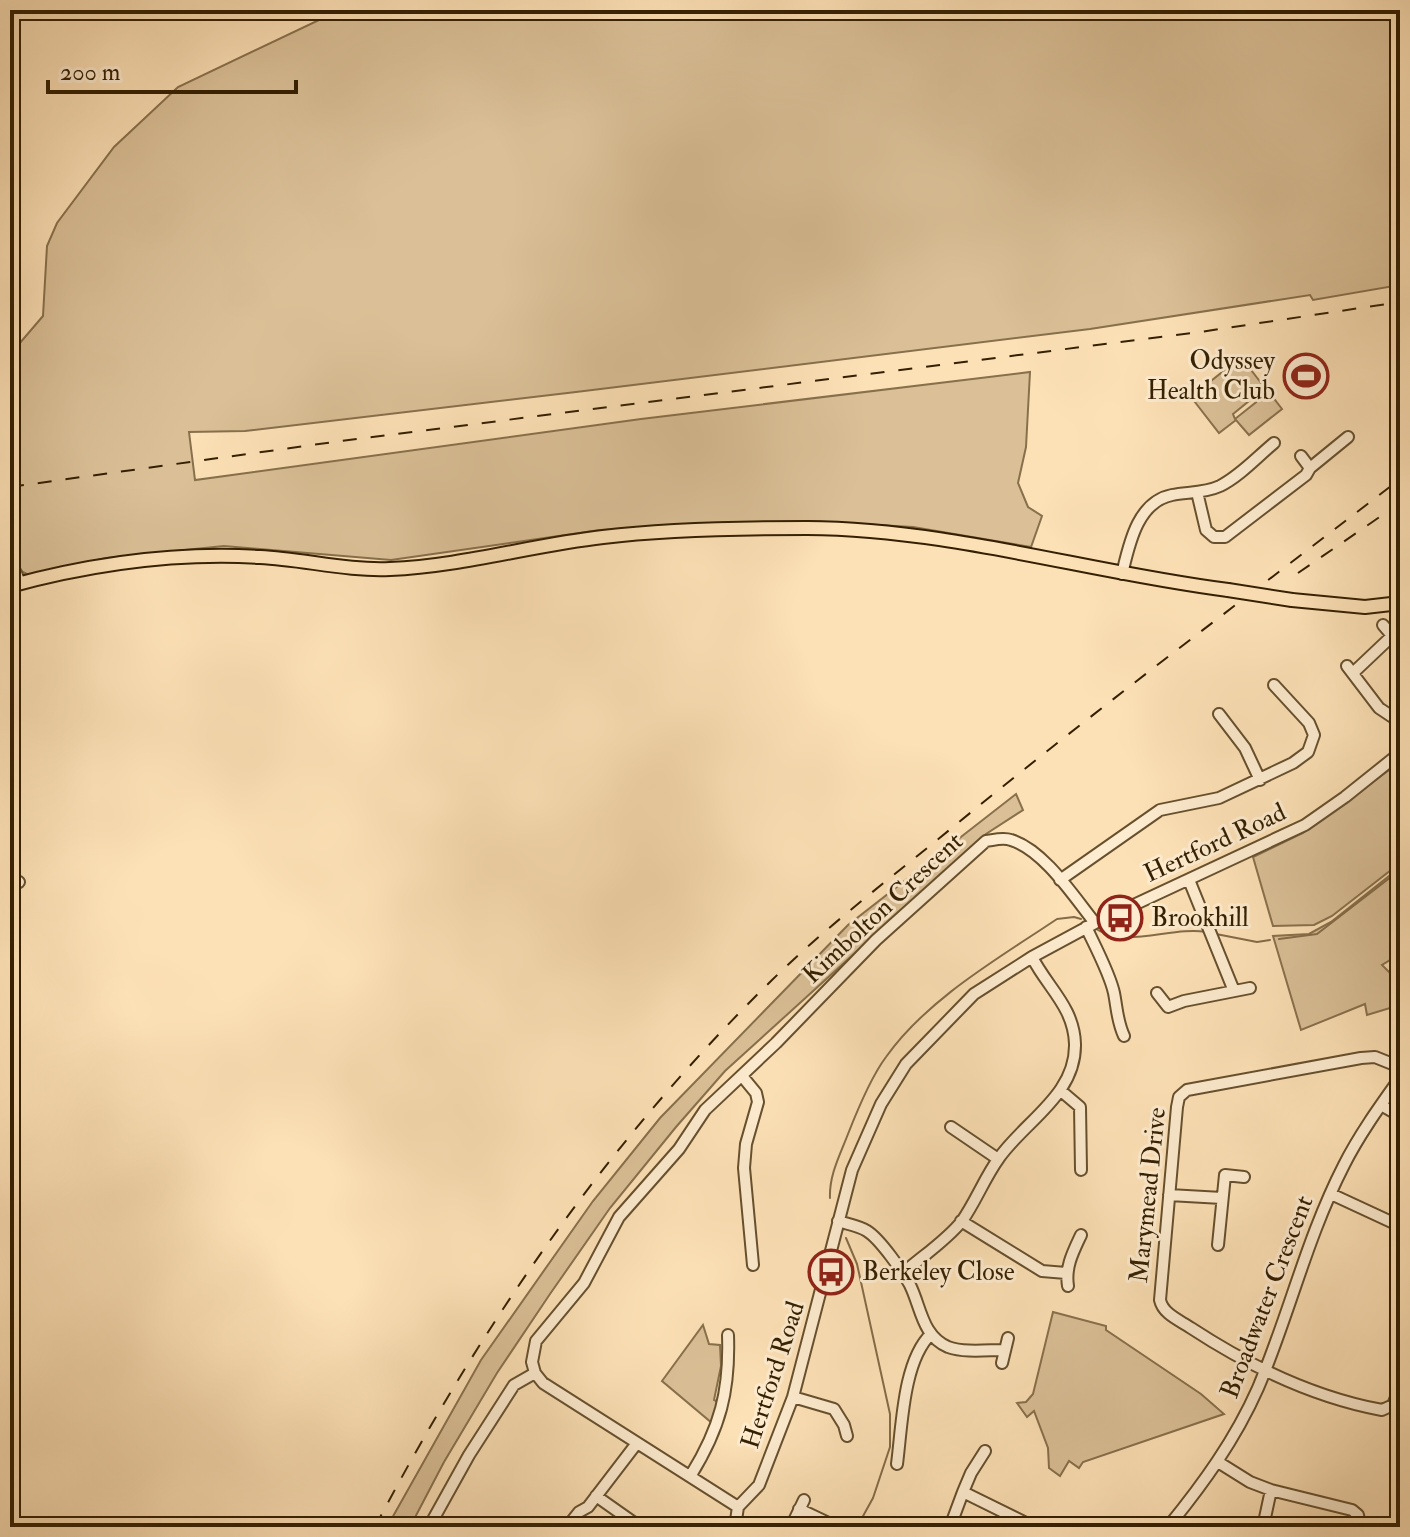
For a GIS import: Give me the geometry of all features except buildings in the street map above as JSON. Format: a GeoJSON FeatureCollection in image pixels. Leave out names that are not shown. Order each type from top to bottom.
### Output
{"type":"FeatureCollection","features":[{"type":"Feature","properties":{"kind":"main road"},"geometry":{"type":"LineString","coordinates":[[15,585],[83,568],[194,556],[261,557],[387,569],[600,537],[705,530],[807,528],[910,533],[1122,574],[1292,600],[1365,607],[1400,603]]}},
{"type":"Feature","properties":{"kind":"street"},"geometry":{"type":"LineString","coordinates":[[1197,492],[1206,530],[1220,538],[1231,534],[1306,475],[1310,468],[1348,437]]}},
{"type":"Feature","properties":{"kind":"street"},"geometry":{"type":"LineString","coordinates":[[1122,574],[1136,529],[1143,514],[1154,502],[1224,484],[1274,443]]}},
{"type":"Feature","properties":{"kind":"street"},"geometry":{"type":"LineString","coordinates":[[1301,456],[1310,468]]}},
{"type":"Feature","properties":{"kind":"street"},"geometry":{"type":"LineString","coordinates":[[10,568],[16,573],[15,585]]}},
{"type":"Feature","properties":{"kind":"street"},"geometry":{"type":"LineString","coordinates":[[1383,625],[1396,640],[1351,669],[1379,708],[1400,722]]}},
{"type":"Feature","properties":{"kind":"street"},"geometry":{"type":"LineString","coordinates":[[1060,880],[1160,810],[1219,798],[1293,763],[1308,752],[1314,735],[1309,723],[1274,685]]}},
{"type":"Feature","properties":{"kind":"street"},"geometry":{"type":"LineString","coordinates":[[1219,714],[1245,748],[1260,780]]}},
{"type":"Feature","properties":{"kind":"street","name":"Hertford Road"},"geometry":{"type":"LineString","coordinates":[[735,1527],[738,1507],[759,1485],[793,1397],[838,1221],[865,1137],[906,1064],[974,994],[1032,957],[1091,925],[1305,825],[1400,753]]}},
{"type":"Feature","properties":{"kind":"street","name":"Kimbolton Crescent"},"geometry":{"type":"LineString","coordinates":[[535,1373],[532,1358],[536,1341],[584,1283],[619,1217],[679,1149],[705,1110],[876,940],[986,841],[1009,839],[1021,845],[1060,880],[1091,925],[1114,994],[1117,1022],[1124,1036]]}},
{"type":"Feature","properties":{"kind":"street"},"geometry":{"type":"LineString","coordinates":[[1189,880],[1234,991]]}},
{"type":"Feature","properties":{"kind":"street"},"geometry":{"type":"LineString","coordinates":[[902,1274],[961,1221],[998,1159],[1060,1090],[1074,1058],[1073,1030],[1060,996],[1032,957]]}},
{"type":"Feature","properties":{"kind":"street"},"geometry":{"type":"LineString","coordinates":[[1157,993],[1168,1007],[1250,988]]}},
{"type":"Feature","properties":{"kind":"street","name":"Marymead Drive"},"geometry":{"type":"LineString","coordinates":[[1264,1371],[1164,1310],[1160,1300],[1178,1101],[1187,1090],[1361,1058],[1375,1057],[1400,1067]]}},
{"type":"Feature","properties":{"kind":"street"},"geometry":{"type":"LineString","coordinates":[[742,1076],[756,1093],[758,1102],[746,1144],[744,1168],[753,1265]]}},
{"type":"Feature","properties":{"kind":"street","name":"Broadwater Crescent"},"geometry":{"type":"LineString","coordinates":[[1168,1527],[1218,1462],[1264,1371],[1345,1164],[1400,1078]]}},
{"type":"Feature","properties":{"kind":"street"},"geometry":{"type":"LineString","coordinates":[[1060,1090],[1080,1107],[1078,1162]]}},
{"type":"Feature","properties":{"kind":"street"},"geometry":{"type":"LineString","coordinates":[[1381,1105],[1400,1116]]}},
{"type":"Feature","properties":{"kind":"street"},"geometry":{"type":"LineString","coordinates":[[955,1133],[998,1159]]}},
{"type":"Feature","properties":{"kind":"street"},"geometry":{"type":"LineString","coordinates":[[1218,1245],[1225,1175],[1244,1177]]}},
{"type":"Feature","properties":{"kind":"street"},"geometry":{"type":"LineString","coordinates":[[1331,1194],[1400,1226]]}},
{"type":"Feature","properties":{"kind":"street"},"geometry":{"type":"LineString","coordinates":[[1169,1195],[1222,1198]]}},
{"type":"Feature","properties":{"kind":"street"},"geometry":{"type":"LineString","coordinates":[[838,1221],[869,1232],[910,1284],[931,1334],[951,1348],[1006,1344],[1002,1363]]}},
{"type":"Feature","properties":{"kind":"street"},"geometry":{"type":"LineString","coordinates":[[961,1221],[1042,1271],[1066,1273]]}},
{"type":"Feature","properties":{"kind":"street"},"geometry":{"type":"LineString","coordinates":[[1068,1286],[1066,1273],[1081,1235]]}},
{"type":"Feature","properties":{"kind":"street"},"geometry":{"type":"LineString","coordinates":[[900,1459],[906,1395],[916,1355],[931,1334]]}},
{"type":"Feature","properties":{"kind":"street"},"geometry":{"type":"LineString","coordinates":[[691,1475],[708,1446],[724,1404],[729,1373],[728,1335]]}},
{"type":"Feature","properties":{"kind":"street"},"geometry":{"type":"LineString","coordinates":[[1264,1371],[1307,1389],[1382,1410],[1393,1405],[1400,1387]]}},
{"type":"Feature","properties":{"kind":"street"},"geometry":{"type":"LineString","coordinates":[[429,1527],[469,1455],[514,1385],[535,1373],[554,1391],[738,1507]]}},
{"type":"Feature","properties":{"kind":"street"},"geometry":{"type":"LineString","coordinates":[[793,1397],[831,1407],[838,1413],[843,1430]]}},
{"type":"Feature","properties":{"kind":"street"},"geometry":{"type":"LineString","coordinates":[[567,1527],[596,1496],[637,1443]]}},
{"type":"Feature","properties":{"kind":"street"},"geometry":{"type":"LineString","coordinates":[[950,1527],[971,1473],[985,1451]]}},
{"type":"Feature","properties":{"kind":"street"},"geometry":{"type":"LineString","coordinates":[[1218,1462],[1250,1482],[1271,1490],[1348,1508],[1358,1515],[1360,1527]]}},
{"type":"Feature","properties":{"kind":"street"},"geometry":{"type":"LineString","coordinates":[[1263,1527],[1271,1490]]}},
{"type":"Feature","properties":{"kind":"street"},"geometry":{"type":"LineString","coordinates":[[963,1492],[1034,1527]]}},
{"type":"Feature","properties":{"kind":"street"},"geometry":{"type":"LineString","coordinates":[[596,1496],[640,1527]]}},
{"type":"Feature","properties":{"kind":"street"},"geometry":{"type":"LineString","coordinates":[[791,1527],[802,1505],[837,1527]]}},
{"type":"Feature","properties":{"kind":"shaded area"},"geometry":{"type":"Polygon","coordinates":[[[340,10],[1400,10],[1400,285],[1313,300],[1310,295],[1090,329],[576,392],[245,431],[189,432],[195,480],[641,419],[1030,372],[1026,447],[1018,483],[1028,507],[1042,516],[1031,547],[913,527],[808,521],[600,530],[391,560],[224,546],[106,558],[29,575],[10,566],[10,358],[43,316],[47,246],[57,223],[114,147],[178,87],[340,10]]]}},
{"type":"Feature","properties":{"kind":"shaded area"},"geometry":{"type":"Polygon","coordinates":[[[1241,357],[1265,388],[1233,414],[1235,419],[1269,392],[1282,409],[1249,435],[1236,420],[1219,433],[1191,397],[1241,357]]]}},
{"type":"Feature","properties":{"kind":"shaded area"},"geometry":{"type":"Polygon","coordinates":[[[1400,762],[1400,863],[1332,916],[1314,925],[1273,926],[1253,857],[1303,833],[1400,762]]]}},
{"type":"Feature","properties":{"kind":"shaded area"},"geometry":{"type":"Polygon","coordinates":[[[1016,794],[1023,810],[986,834],[725,1071],[676,1127],[610,1208],[497,1373],[410,1527],[387,1527],[481,1360],[593,1201],[660,1118],[848,925],[1016,794]]]}},
{"type":"Feature","properties":{"kind":"shaded area"},"geometry":{"type":"Polygon","coordinates":[[[1393,873],[1400,882],[1400,954],[1382,965],[1400,983],[1400,1005],[1367,1015],[1365,1004],[1301,1030],[1273,936],[1309,934],[1331,922],[1393,873]]]}},
{"type":"Feature","properties":{"kind":"shaded area"},"geometry":{"type":"Polygon","coordinates":[[[1053,1312],[1106,1326],[1106,1330],[1201,1394],[1224,1414],[1083,1462],[1079,1468],[1069,1461],[1060,1476],[1049,1468],[1048,1448],[1034,1411],[1027,1417],[1017,1403],[1026,1402],[1033,1394],[1053,1312]]]}},
{"type":"Feature","properties":{"kind":"shaded area"},"geometry":{"type":"Polygon","coordinates":[[[703,1325],[709,1344],[720,1345],[721,1366],[714,1400],[720,1403],[712,1423],[662,1381],[703,1325]]]}},
{"type":"Feature","properties":{"kind":"waterway"},"geometry":{"type":"LineString","coordinates":[[1279,939],[1317,934],[1400,870]]}},
{"type":"Feature","properties":{"kind":"waterway"},"geometry":{"type":"LineString","coordinates":[[830,1198],[836,1165],[860,1105],[880,1065],[903,1036],[965,981],[1057,919],[1081,919]]}},
{"type":"Feature","properties":{"kind":"waterway"},"geometry":{"type":"LineString","coordinates":[[1098,930],[1122,937],[1206,932]]}},
{"type":"Feature","properties":{"kind":"waterway"},"geometry":{"type":"LineString","coordinates":[[1216,934],[1257,942],[1270,940]]}},
{"type":"Feature","properties":{"kind":"waterway"},"geometry":{"type":"LineString","coordinates":[[846,1238],[857,1264],[890,1414],[890,1447],[873,1498],[857,1527]]}},
{"type":"Feature","properties":{"kind":"railway"},"geometry":{"type":"LineString","coordinates":[[10,487],[341,441],[1200,332],[1400,302]]}},
{"type":"Feature","properties":{"kind":"railway"},"geometry":{"type":"LineString","coordinates":[[375,1527],[459,1379],[552,1238],[655,1105],[771,981],[838,921],[1008,782],[1400,479]]}},
{"type":"Feature","properties":{"kind":"railway"},"geometry":{"type":"LineString","coordinates":[[1298,573],[1400,503]]}},
{"type":"Feature","properties":{"kind":"place","name":"Odyssey Health Club"},"geometry":{"type":"Point","coordinates":[1306,376]}},
{"type":"Feature","properties":{"kind":"place","name":"Brookhill"},"geometry":{"type":"Point","coordinates":[1120,918]}},
{"type":"Feature","properties":{"kind":"place","name":"Berkeley Close"},"geometry":{"type":"Point","coordinates":[831,1272]}}]}
